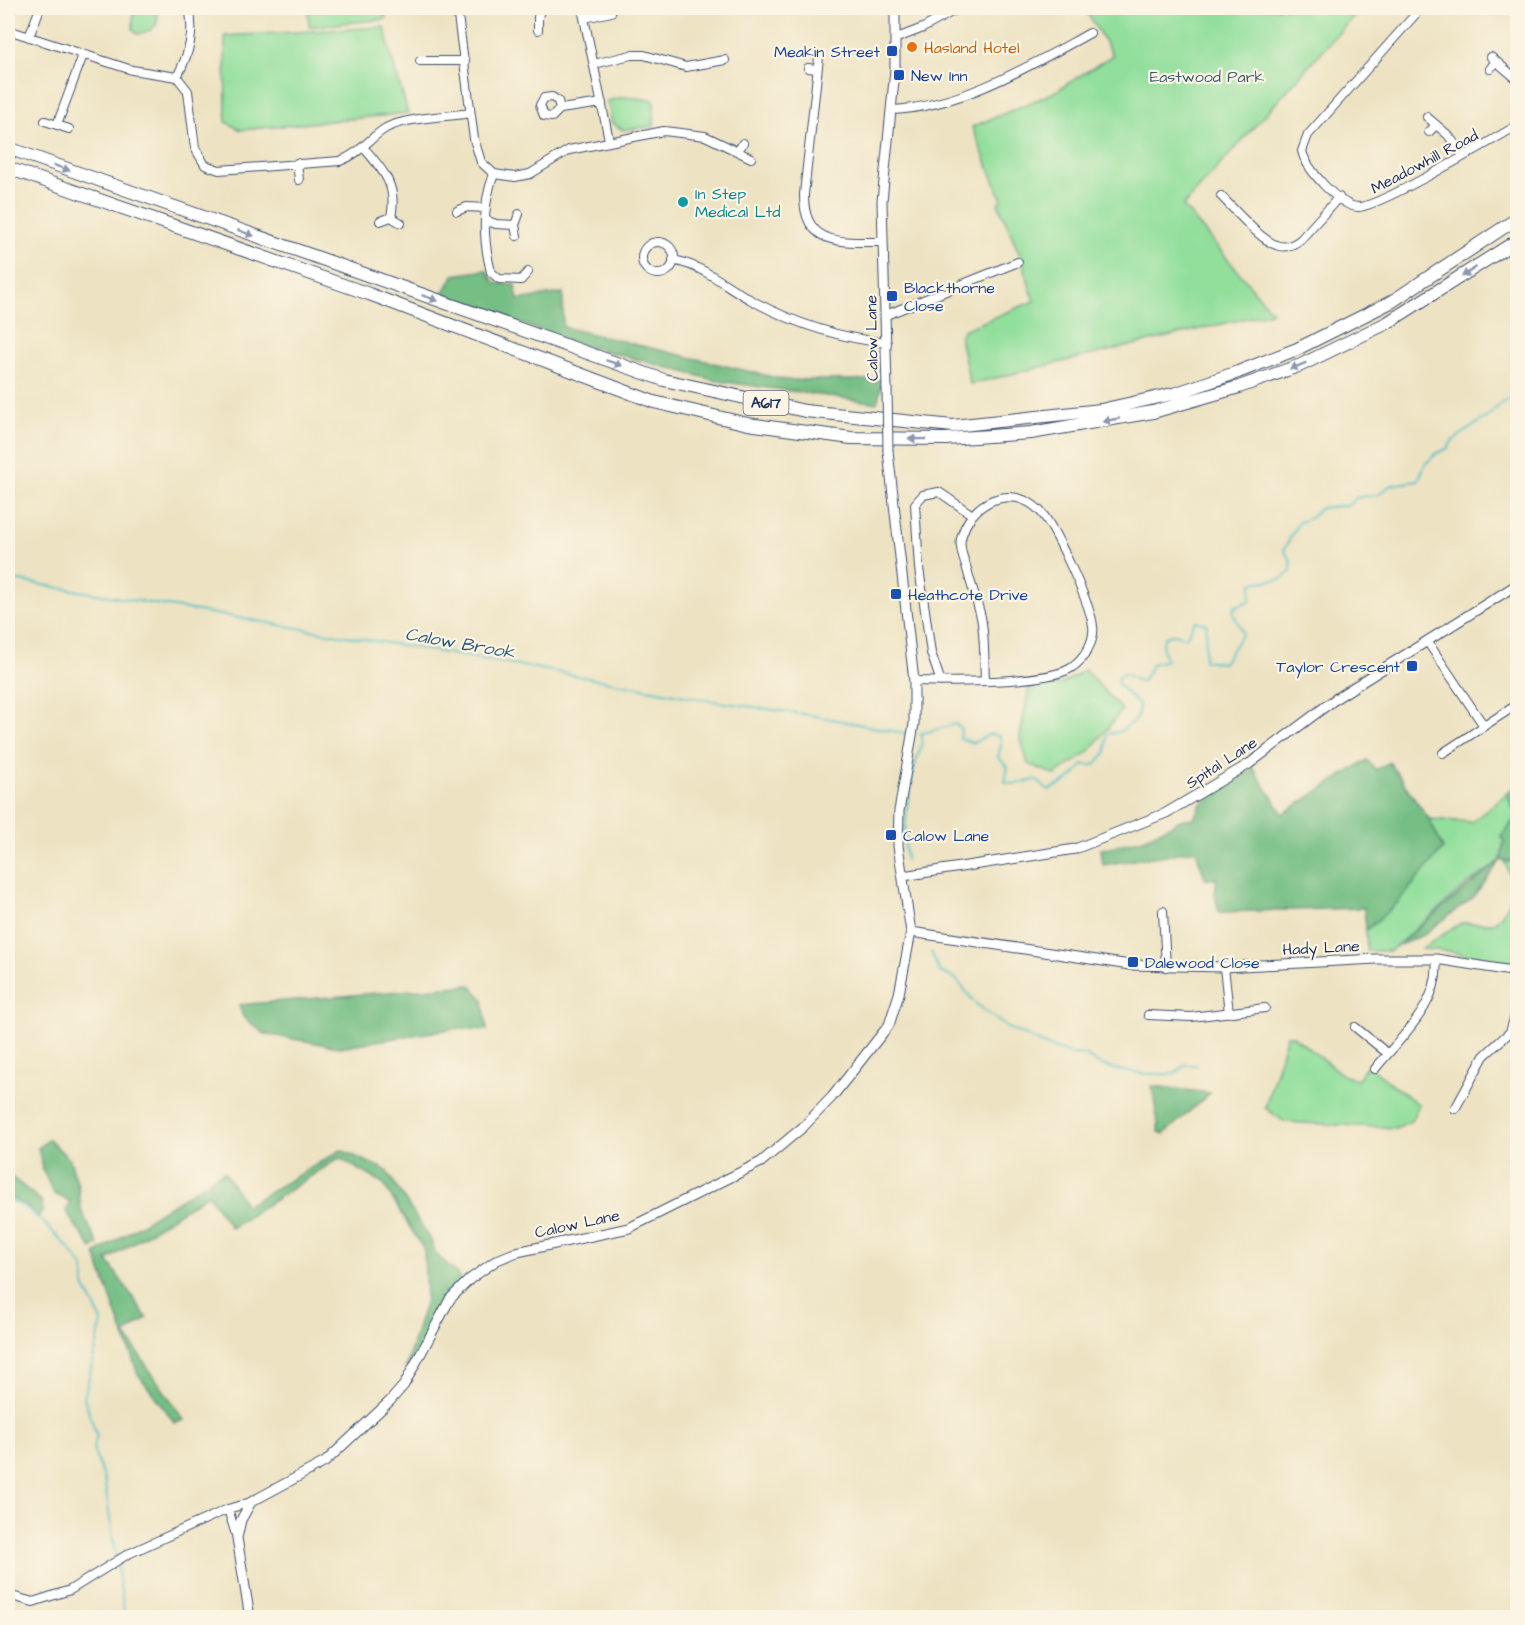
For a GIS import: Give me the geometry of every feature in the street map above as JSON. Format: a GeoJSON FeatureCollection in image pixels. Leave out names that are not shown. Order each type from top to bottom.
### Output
{"type":"FeatureCollection","features":[{"type":"Feature","properties":{"kind":"highway","name":"A617"},"geometry":{"type":"LineString","coordinates":[[8,148],[664,380],[805,411],[953,426],[1101,410],[1177,393],[1238,372],[1297,349],[1391,302],[1518,218]]}},
{"type":"Feature","properties":{"kind":"highway","name":"A617"},"geometry":{"type":"LineString","coordinates":[[8,168],[369,294],[654,402],[748,424],[851,438],[946,439],[1031,433],[1153,412],[1239,387],[1301,365],[1387,323],[1518,240]]}},
{"type":"Feature","properties":{"kind":"street"},"geometry":{"type":"LineString","coordinates":[[29,38],[40,8]]}},
{"type":"Feature","properties":{"kind":"street"},"geometry":{"type":"LineString","coordinates":[[177,77],[189,50],[192,34],[189,8]]}},
{"type":"Feature","properties":{"kind":"street"},"geometry":{"type":"LineString","coordinates":[[457,8],[470,114],[481,162],[494,174],[515,177],[530,174],[569,150],[647,132],[676,131],[717,140],[751,159]]}},
{"type":"Feature","properties":{"kind":"street"},"geometry":{"type":"LineString","coordinates":[[538,30],[541,8]]}},
{"type":"Feature","properties":{"kind":"street"},"geometry":{"type":"LineString","coordinates":[[582,8],[609,140]]}},
{"type":"Feature","properties":{"kind":"street","name":"Calow Lane"},"geometry":{"type":"LineString","coordinates":[[251,1502],[325,1462],[390,1401],[404,1385],[450,1299],[470,1279],[497,1260],[546,1244],[590,1238],[629,1228],[685,1198],[739,1175],[781,1146],[832,1097],[889,1025],[899,993],[911,932],[898,846],[899,811],[914,724],[914,681],[888,451],[882,201],[897,38],[895,8]]}},
{"type":"Feature","properties":{"kind":"street"},"geometry":{"type":"LineString","coordinates":[[897,38],[917,31],[959,8]]}},
{"type":"Feature","properties":{"kind":"street","name":"Meadowhill Road"},"geometry":{"type":"LineString","coordinates":[[1421,8],[1303,143],[1304,162],[1339,197],[1356,207],[1364,206],[1518,125]]}},
{"type":"Feature","properties":{"kind":"street"},"geometry":{"type":"LineString","coordinates":[[585,18],[611,12]]}},
{"type":"Feature","properties":{"kind":"street"},"geometry":{"type":"LineString","coordinates":[[8,30],[132,70],[177,77],[188,91],[195,148],[205,165],[219,170],[340,160],[364,148],[379,133],[398,123],[470,114]]}},
{"type":"Feature","properties":{"kind":"street"},"geometry":{"type":"LineString","coordinates":[[892,110],[923,105],[998,81],[1090,33]]}},
{"type":"Feature","properties":{"kind":"street"},"geometry":{"type":"LineString","coordinates":[[57,125],[83,55]]}},
{"type":"Feature","properties":{"kind":"street"},"geometry":{"type":"LineString","coordinates":[[594,63],[638,55],[686,67],[712,67],[725,60]]}},
{"type":"Feature","properties":{"kind":"street"},"geometry":{"type":"LineString","coordinates":[[819,57],[804,194],[803,210],[807,222],[826,238],[848,242],[883,242]]}},
{"type":"Feature","properties":{"kind":"street"},"geometry":{"type":"LineString","coordinates":[[1490,69],[1494,59],[1518,80]]}},
{"type":"Feature","properties":{"kind":"street"},"geometry":{"type":"LineString","coordinates":[[420,61],[465,61]]}},
{"type":"Feature","properties":{"kind":"street"},"geometry":{"type":"LineString","coordinates":[[808,68],[818,69]]}},
{"type":"Feature","properties":{"kind":"street"},"geometry":{"type":"LineString","coordinates":[[560,109],[602,103]]}},
{"type":"Feature","properties":{"kind":"street"},"geometry":{"type":"LineString","coordinates":[[1427,117],[1463,155]]}},
{"type":"Feature","properties":{"kind":"street"},"geometry":{"type":"LineString","coordinates":[[45,122],[69,129]]}},
{"type":"Feature","properties":{"kind":"street"},"geometry":{"type":"LineString","coordinates":[[1429,132],[1436,125]]}},
{"type":"Feature","properties":{"kind":"street"},"geometry":{"type":"LineString","coordinates":[[738,152],[744,143]]}},
{"type":"Feature","properties":{"kind":"street"},"geometry":{"type":"LineString","coordinates":[[364,148],[389,179],[394,204],[391,217]]}},
{"type":"Feature","properties":{"kind":"street"},"geometry":{"type":"LineString","coordinates":[[297,163],[299,180]]}},
{"type":"Feature","properties":{"kind":"street"},"geometry":{"type":"LineString","coordinates":[[494,174],[487,193],[484,232],[490,272],[499,279],[524,284],[528,272]]}},
{"type":"Feature","properties":{"kind":"street"},"geometry":{"type":"LineString","coordinates":[[1221,196],[1271,242],[1279,246],[1288,246],[1306,235],[1339,197]]}},
{"type":"Feature","properties":{"kind":"street"},"geometry":{"type":"LineString","coordinates":[[1232,207],[1238,200]]}},
{"type":"Feature","properties":{"kind":"street"},"geometry":{"type":"LineString","coordinates":[[457,211],[467,207],[485,208]]}},
{"type":"Feature","properties":{"kind":"street"},"geometry":{"type":"LineString","coordinates":[[517,236],[515,225],[519,214]]}},
{"type":"Feature","properties":{"kind":"street"},"geometry":{"type":"LineString","coordinates":[[380,221],[391,217]]}},
{"type":"Feature","properties":{"kind":"street"},"geometry":{"type":"LineString","coordinates":[[391,217],[401,223]]}},
{"type":"Feature","properties":{"kind":"street"},"geometry":{"type":"LineString","coordinates":[[486,220],[496,224],[515,225]]}},
{"type":"Feature","properties":{"kind":"street"},"geometry":{"type":"LineString","coordinates":[[659,242],[671,250],[673,260],[667,270],[656,274],[645,268],[642,256],[647,246],[659,242]]}},
{"type":"Feature","properties":{"kind":"street"},"geometry":{"type":"LineString","coordinates":[[673,260],[690,263],[754,302],[814,328],[845,337],[886,343]]}},
{"type":"Feature","properties":{"kind":"street"},"geometry":{"type":"LineString","coordinates":[[886,315],[1018,262]]}},
{"type":"Feature","properties":{"kind":"street"},"geometry":{"type":"LineString","coordinates":[[941,682],[931,653],[919,568],[915,504],[923,495],[939,492],[971,514]]}},
{"type":"Feature","properties":{"kind":"street"},"geometry":{"type":"LineString","coordinates":[[914,681],[985,681],[1055,675],[1072,668],[1091,642],[1093,624],[1081,588],[1042,512],[1022,500],[1002,496],[984,503],[971,514],[960,541],[981,619],[985,681]]}},
{"type":"Feature","properties":{"kind":"street","name":"Spital Lane"},"geometry":{"type":"LineString","coordinates":[[903,876],[1075,849],[1166,813],[1249,764],[1338,697],[1518,584]]}},
{"type":"Feature","properties":{"kind":"street"},"geometry":{"type":"LineString","coordinates":[[1427,641],[1484,726]]}},
{"type":"Feature","properties":{"kind":"street"},"geometry":{"type":"LineString","coordinates":[[1443,753],[1518,704]]}},
{"type":"Feature","properties":{"kind":"street"},"geometry":{"type":"LineString","coordinates":[[1163,911],[1166,967]]}},
{"type":"Feature","properties":{"kind":"street","name":"Hady Lane"},"geometry":{"type":"LineString","coordinates":[[911,932],[1130,966],[1224,967],[1376,959],[1436,959],[1518,972]]}},
{"type":"Feature","properties":{"kind":"street"},"geometry":{"type":"LineString","coordinates":[[1375,1069],[1425,1007],[1438,975],[1436,959]]}},
{"type":"Feature","properties":{"kind":"street"},"geometry":{"type":"LineString","coordinates":[[1224,967],[1229,1013]]}},
{"type":"Feature","properties":{"kind":"street"},"geometry":{"type":"LineString","coordinates":[[1455,1109],[1484,1056],[1510,1032],[1518,1007]]}},
{"type":"Feature","properties":{"kind":"street"},"geometry":{"type":"LineString","coordinates":[[1149,1015],[1191,1017],[1265,1008]]}},
{"type":"Feature","properties":{"kind":"street"},"geometry":{"type":"LineString","coordinates":[[1354,1027],[1387,1053]]}},
{"type":"Feature","properties":{"kind":"street"},"geometry":{"type":"LineString","coordinates":[[8,1595],[33,1602],[70,1590],[128,1554],[228,1509],[251,1502]]}},
{"type":"Feature","properties":{"kind":"street"},"geometry":{"type":"LineString","coordinates":[[237,1538],[241,1520],[251,1502]]}},
{"type":"Feature","properties":{"kind":"street"},"geometry":{"type":"LineString","coordinates":[[228,1509],[237,1538],[250,1617]]}},
{"type":"Feature","properties":{"kind":"green space"},"geometry":{"type":"Polygon","coordinates":[[[138,8],[155,8],[158,19],[155,26],[138,34],[133,29],[133,13],[138,8]]]}},
{"type":"Feature","properties":{"kind":"green space"},"geometry":{"type":"Polygon","coordinates":[[[308,8],[385,8],[386,19],[309,27],[308,8]]]}},
{"type":"Feature","properties":{"kind":"green space","name":"Eastwood Park"},"geometry":{"type":"Polygon","coordinates":[[[1084,8],[1361,8],[1183,206],[1272,312],[970,384],[960,337],[963,330],[1034,301],[1022,260],[998,203],[1002,200],[972,127],[1053,93],[1113,55],[1084,8]]]}},
{"type":"Feature","properties":{"kind":"green space"},"geometry":{"type":"Polygon","coordinates":[[[385,27],[390,53],[408,113],[241,130],[226,122],[225,36],[385,27]]]}},
{"type":"Feature","properties":{"kind":"green space"},"geometry":{"type":"Polygon","coordinates":[[[624,97],[654,100],[654,126],[623,130],[612,123],[607,101],[624,97]]]}},
{"type":"Feature","properties":{"kind":"green space"},"geometry":{"type":"Polygon","coordinates":[[[486,270],[495,283],[515,285],[518,300],[563,293],[563,327],[785,380],[883,380],[877,403],[717,381],[565,340],[442,295],[454,275],[486,270]]]}},
{"type":"Feature","properties":{"kind":"green space"},"geometry":{"type":"Polygon","coordinates":[[[1085,670],[1122,710],[1089,752],[1055,775],[1028,764],[1020,737],[1029,688],[1062,684],[1085,670]]]}},
{"type":"Feature","properties":{"kind":"green space"},"geometry":{"type":"Polygon","coordinates":[[[1367,760],[1376,770],[1389,762],[1429,819],[1443,849],[1397,903],[1366,930],[1364,908],[1219,912],[1215,895],[1217,879],[1205,879],[1196,850],[1103,865],[1101,849],[1144,839],[1181,820],[1194,818],[1201,804],[1253,768],[1283,814],[1367,760]]]}},
{"type":"Feature","properties":{"kind":"green space"},"geometry":{"type":"Polygon","coordinates":[[[1517,786],[1517,815],[1506,794],[1517,786]]]}},
{"type":"Feature","properties":{"kind":"green space"},"geometry":{"type":"Polygon","coordinates":[[[1506,794],[1517,816],[1501,837],[1504,841],[1501,860],[1467,885],[1390,951],[1367,951],[1366,930],[1397,903],[1443,849],[1429,819],[1472,822],[1506,794]]]}},
{"type":"Feature","properties":{"kind":"green space"},"geometry":{"type":"Polygon","coordinates":[[[1517,816],[1517,861],[1501,860],[1504,841],[1501,837],[1517,816]]]}},
{"type":"Feature","properties":{"kind":"green space"},"geometry":{"type":"Polygon","coordinates":[[[1501,860],[1474,897],[1423,935],[1395,947],[1501,860]]]}},
{"type":"Feature","properties":{"kind":"green space"},"geometry":{"type":"Polygon","coordinates":[[[1505,862],[1517,862],[1517,964],[1446,951],[1421,949],[1461,923],[1494,923],[1507,908],[1512,894],[1511,880],[1505,862]]]}},
{"type":"Feature","properties":{"kind":"green space"},"geometry":{"type":"Polygon","coordinates":[[[470,985],[483,999],[487,1030],[458,1028],[339,1047],[265,1034],[243,1017],[239,1005],[470,985]]]}},
{"type":"Feature","properties":{"kind":"green space"},"geometry":{"type":"Polygon","coordinates":[[[1287,1035],[1293,1036],[1344,1076],[1358,1079],[1367,1065],[1419,1105],[1411,1121],[1396,1128],[1285,1122],[1265,1108],[1287,1035]]]}},
{"type":"Feature","properties":{"kind":"green space"},"geometry":{"type":"Polygon","coordinates":[[[1152,1086],[1210,1093],[1164,1134],[1159,1132],[1152,1086]]]}},
{"type":"Feature","properties":{"kind":"green space"},"geometry":{"type":"Polygon","coordinates":[[[49,1139],[70,1160],[78,1185],[81,1210],[98,1244],[92,1249],[66,1212],[70,1201],[54,1194],[43,1171],[38,1148],[49,1139]]]}},
{"type":"Feature","properties":{"kind":"green space"},"geometry":{"type":"Polygon","coordinates":[[[341,1150],[386,1170],[431,1241],[435,1253],[461,1278],[413,1361],[405,1369],[426,1300],[424,1250],[383,1183],[339,1158],[231,1228],[208,1194],[107,1260],[147,1318],[125,1334],[184,1420],[175,1423],[138,1374],[95,1254],[224,1171],[246,1206],[341,1150]]]}},
{"type":"Feature","properties":{"kind":"green space"},"geometry":{"type":"Polygon","coordinates":[[[8,1174],[41,1201],[43,1211],[39,1216],[24,1204],[8,1197],[8,1174]]]}},
{"type":"Feature","properties":{"kind":"waterway"},"geometry":{"type":"LineString","coordinates":[[919,734],[956,724],[961,729],[960,738],[973,743],[990,734],[1000,736],[1001,745],[998,757],[1008,767],[1005,782],[1014,784],[1036,780],[1049,790],[1063,783],[1072,777],[1082,765],[1094,765],[1106,753],[1107,734],[1119,732],[1137,719],[1139,705],[1118,684],[1118,676],[1124,674],[1142,682],[1152,664],[1166,660],[1162,645],[1165,637],[1175,634],[1186,638],[1195,621],[1207,624],[1204,660],[1223,663],[1243,633],[1233,613],[1234,607],[1250,601],[1252,583],[1282,579],[1291,571],[1291,561],[1284,550],[1298,523],[1312,517],[1320,508],[1348,505],[1358,497],[1378,495],[1391,485],[1418,481],[1425,464],[1437,453],[1448,448],[1452,441],[1488,416],[1502,403],[1518,394]]}},
{"type":"Feature","properties":{"kind":"waterway","name":"Calow Brook"},"geometry":{"type":"LineString","coordinates":[[8,579],[535,668],[712,701],[822,717],[908,734]]}},
{"type":"Feature","properties":{"kind":"waterway"},"geometry":{"type":"LineString","coordinates":[[906,860],[906,813],[922,735]]}},
{"type":"Feature","properties":{"kind":"waterway"},"geometry":{"type":"LineString","coordinates":[[931,952],[940,972],[956,979],[975,1003],[1006,1027],[1048,1046],[1071,1054],[1086,1055],[1104,1066],[1128,1072],[1175,1074],[1185,1065],[1197,1065]]}},
{"type":"Feature","properties":{"kind":"waterway"},"geometry":{"type":"LineString","coordinates":[[8,1200],[25,1207],[67,1246],[84,1268],[84,1286],[102,1321],[84,1398],[97,1436],[93,1448],[104,1479],[116,1558]]}},
{"type":"Feature","properties":{"kind":"waterway"},"geometry":{"type":"LineString","coordinates":[[117,1564],[125,1618]]}},
{"type":"Feature","properties":{"kind":"place","name":"Hasland Hotel"},"geometry":{"type":"Point","coordinates":[912,47]}},
{"type":"Feature","properties":{"kind":"place","name":"Meakin Street"},"geometry":{"type":"Point","coordinates":[892,51]}},
{"type":"Feature","properties":{"kind":"place","name":"New Inn"},"geometry":{"type":"Point","coordinates":[899,75]}},
{"type":"Feature","properties":{"kind":"place","name":"In Step Medical Ltd"},"geometry":{"type":"Point","coordinates":[683,202]}},
{"type":"Feature","properties":{"kind":"place","name":"Blackthorne Close"},"geometry":{"type":"Point","coordinates":[892,296]}},
{"type":"Feature","properties":{"kind":"place","name":"Heathcote Drive"},"geometry":{"type":"Point","coordinates":[896,594]}},
{"type":"Feature","properties":{"kind":"place","name":"Taylor Crescent"},"geometry":{"type":"Point","coordinates":[1412,666]}},
{"type":"Feature","properties":{"kind":"place","name":"Calow Lane"},"geometry":{"type":"Point","coordinates":[891,835]}},
{"type":"Feature","properties":{"kind":"place","name":"Dalewood Close"},"geometry":{"type":"Point","coordinates":[1133,962]}}]}
